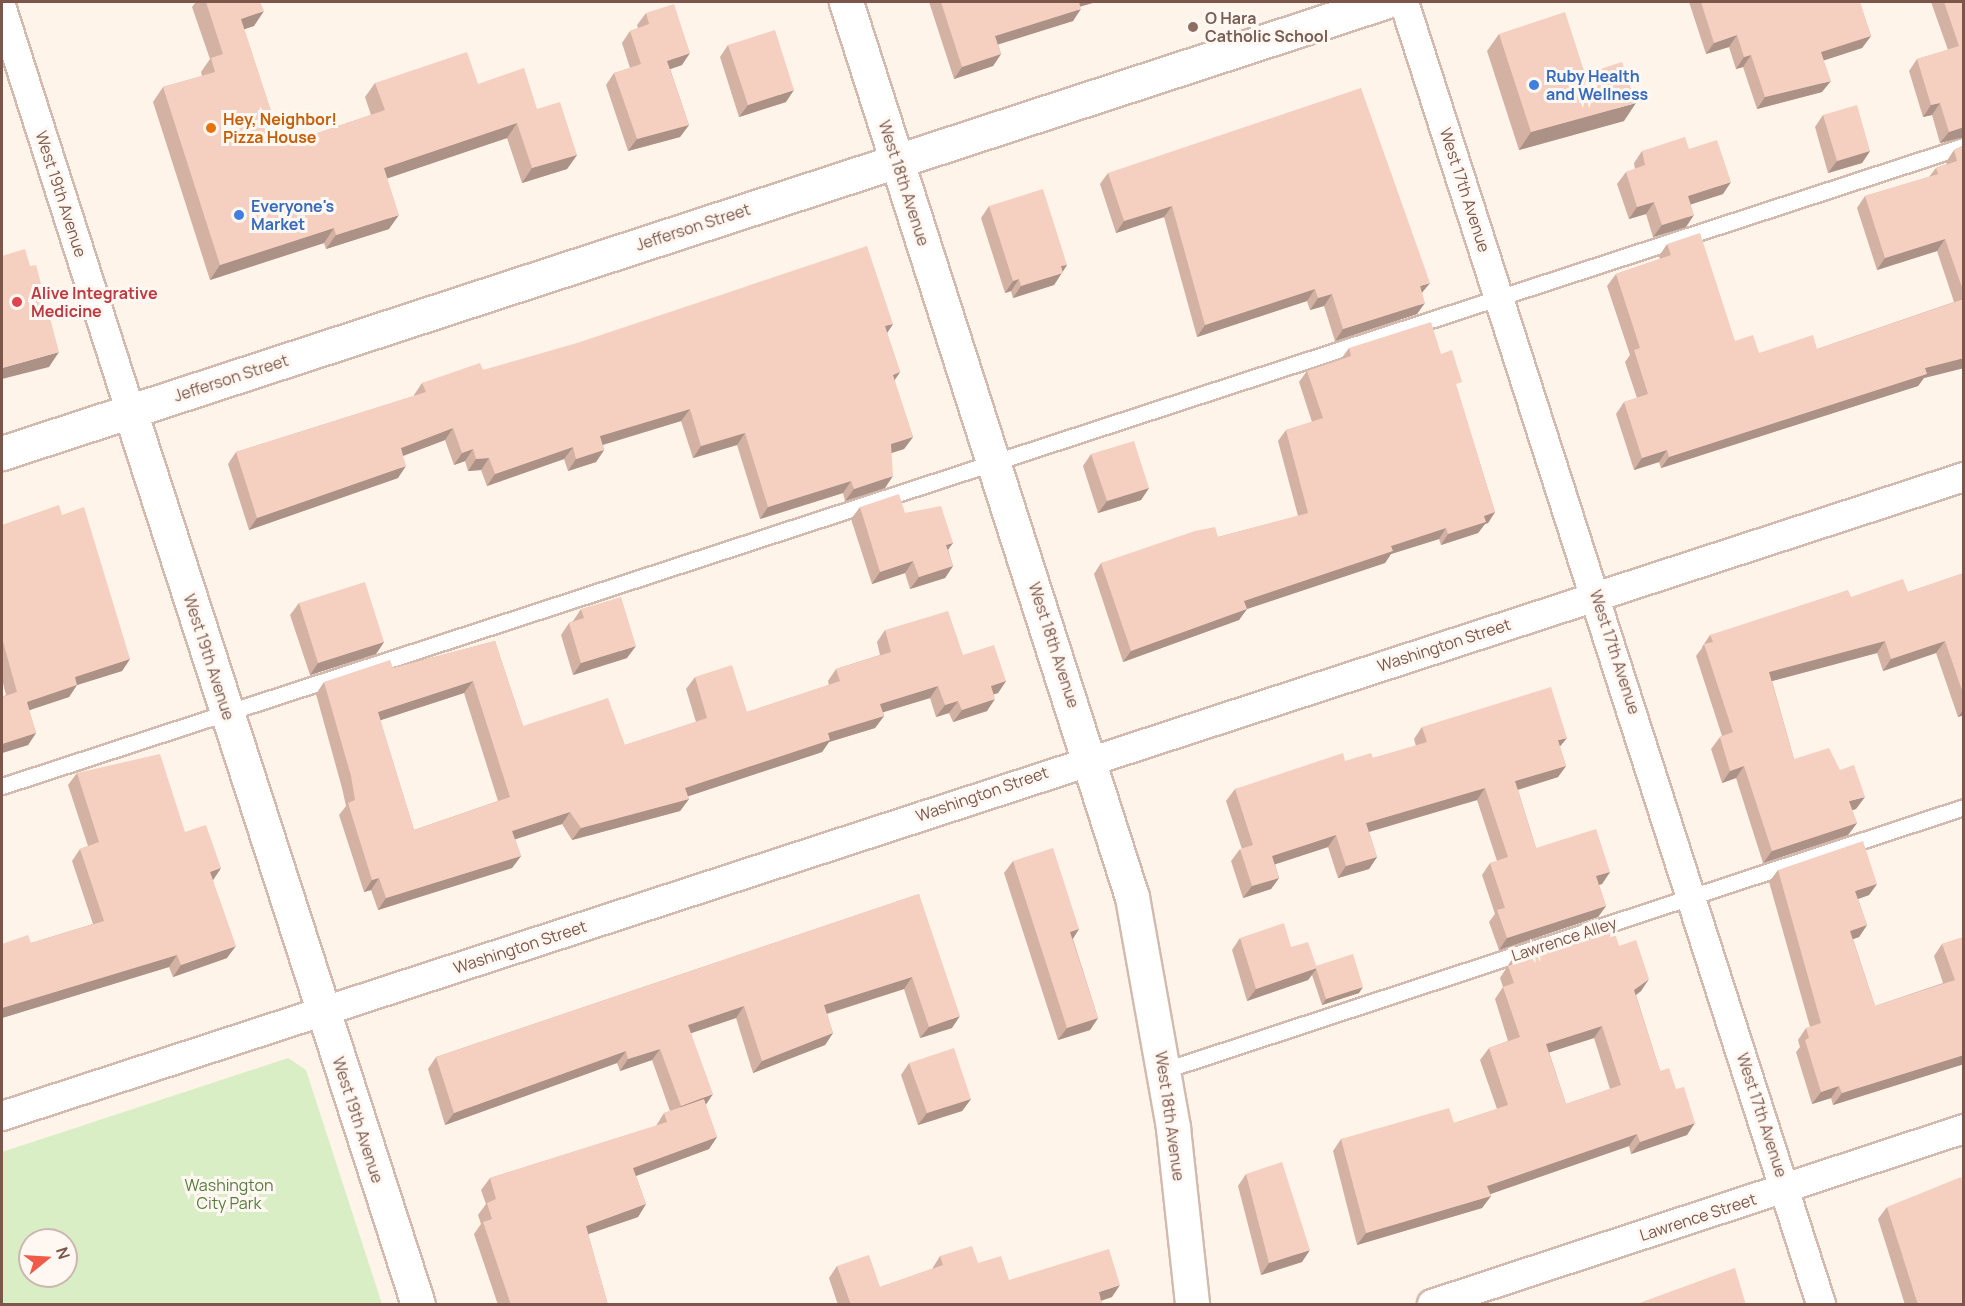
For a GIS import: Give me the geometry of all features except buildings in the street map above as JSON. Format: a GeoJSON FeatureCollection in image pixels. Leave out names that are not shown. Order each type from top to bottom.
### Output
{"type":"FeatureCollection","features":[{"type":"Feature","properties":{"kind":"street","name":"West 18th Avenue"},"geometry":{"type":"LineString","coordinates":[[846,2],[1090,758],[1132,897],[1165,1070],[1192,1305]]}},
{"type":"Feature","properties":{"kind":"street","name":"Jefferson Street"},"geometry":{"type":"LineString","coordinates":[[2,453],[1384,2]]}},
{"type":"Feature","properties":{"kind":"street","name":"West 17th Avenue"},"geometry":{"type":"LineString","coordinates":[[1404,2],[1597,596],[1821,1305]]}},
{"type":"Feature","properties":{"kind":"street","name":"West 19th Avenue"},"geometry":{"type":"LineString","coordinates":[[2,9],[418,1305]]}},
{"type":"Feature","properties":{"kind":"street","name":"Washington Street"},"geometry":{"type":"LineString","coordinates":[[2,1116],[1090,758],[1964,477]]}},
{"type":"Feature","properties":{"kind":"street","name":"Lawrence Street"},"geometry":{"type":"LineString","coordinates":[[1432,1305],[1964,1130]]}},
{"type":"Feature","properties":{"kind":"lane"},"geometry":{"type":"LineString","coordinates":[[2,786],[1964,146]]}},
{"type":"Feature","properties":{"kind":"lane","name":"Lawrence Alley"},"geometry":{"type":"LineString","coordinates":[[1165,1070],[1964,807]]}},
{"type":"Feature","properties":{"kind":"green space","name":"Washington City Park"},"geometry":{"type":"Polygon","coordinates":[[[288,1058],[306,1070],[382,1304],[2,1304],[2,1152],[288,1058]]]}},
{"type":"Feature","properties":{"kind":"place","name":"O Hara Catholic School"},"geometry":{"type":"Point","coordinates":[1193,27]}},
{"type":"Feature","properties":{"kind":"place","name":"Ruby Health and Wellness"},"geometry":{"type":"Point","coordinates":[1534,85]}},
{"type":"Feature","properties":{"kind":"place","name":"Hey, Neighbor! Pizza House"},"geometry":{"type":"Point","coordinates":[211,128]}},
{"type":"Feature","properties":{"kind":"place","name":"Everyone's Market"},"geometry":{"type":"Point","coordinates":[239,215]}},
{"type":"Feature","properties":{"kind":"place","name":"Alive Integrative Medicine"},"geometry":{"type":"Point","coordinates":[17,302]}}]}
